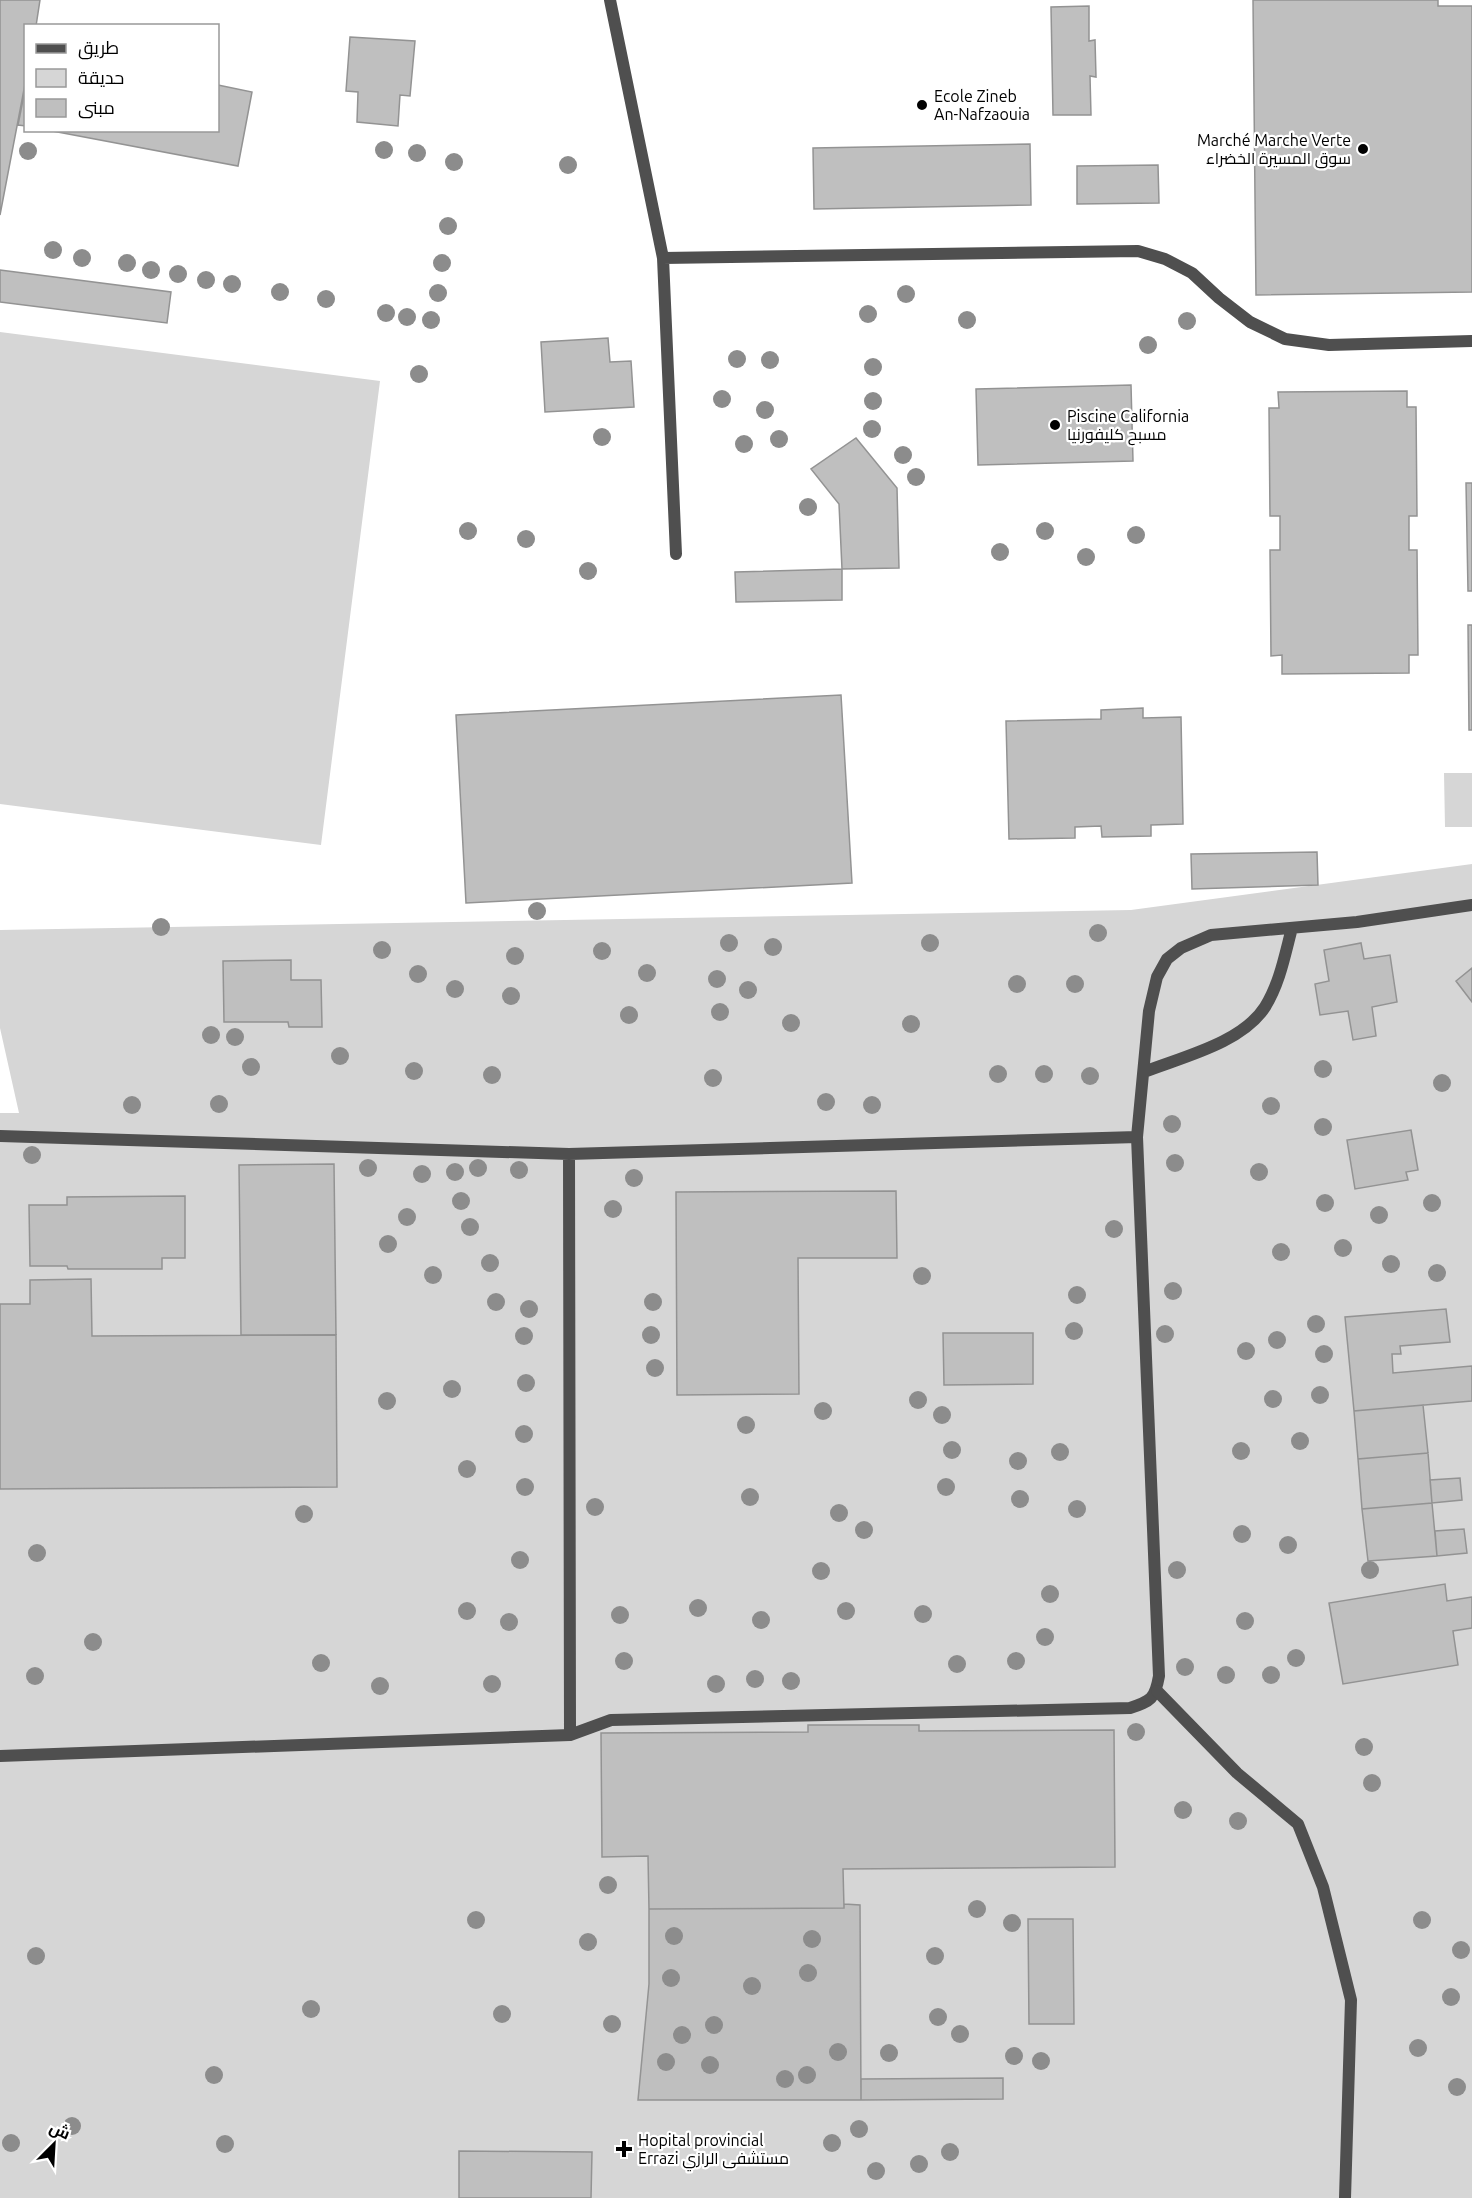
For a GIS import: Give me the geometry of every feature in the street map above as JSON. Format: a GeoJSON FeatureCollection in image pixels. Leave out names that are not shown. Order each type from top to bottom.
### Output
{"type":"FeatureCollection","features":[{"type":"Feature","properties":{"kind":"street"},"geometry":{"type":"LineString","coordinates":[[610,0],[663,258],[676,554]]}},
{"type":"Feature","properties":{"kind":"street"},"geometry":{"type":"LineString","coordinates":[[663,258],[1138,250],[1165,259],[1192,273],[1250,322],[1285,339],[1329,345],[1472,341]]}},
{"type":"Feature","properties":{"kind":"street"},"geometry":{"type":"LineString","coordinates":[[0,1756],[570,1735],[611,1720],[1130,1708],[1149,1701],[1156,1691],[1159,1676],[1137,1137],[1149,1011],[1157,976],[1167,959],[1181,948],[1211,935],[1356,922],[1472,905]]}},
{"type":"Feature","properties":{"kind":"street"},"geometry":{"type":"LineString","coordinates":[[1144,1072],[1214,1045],[1248,1026],[1264,1007],[1279,978],[1292,928]]}},
{"type":"Feature","properties":{"kind":"street"},"geometry":{"type":"LineString","coordinates":[[0,1136],[569,1154],[1137,1137]]}},
{"type":"Feature","properties":{"kind":"street"},"geometry":{"type":"LineString","coordinates":[[569,1154],[570,1735]]}},
{"type":"Feature","properties":{"kind":"street"},"geometry":{"type":"LineString","coordinates":[[1156,1691],[1237,1773],[1298,1824],[1323,1887],[1351,2001],[1345,2198]]}},
{"type":"Feature","properties":{"kind":"green space"},"geometry":{"type":"Polygon","coordinates":[[[0,332],[380,381],[321,845],[0,804],[0,332]]]}},
{"type":"Feature","properties":{"kind":"green space"},"geometry":{"type":"Polygon","coordinates":[[[1444,773],[1472,773],[1472,827],[1445,827],[1444,773]]]}},
{"type":"Feature","properties":{"kind":"green space"},"geometry":{"type":"Polygon","coordinates":[[[1472,864],[1472,2198],[0,2198],[0,1113],[19,1113],[0,1028],[0,930],[1131,910],[1472,864]]]}},
{"type":"Feature","properties":{"kind":"building"},"geometry":{"type":"Polygon","coordinates":[[[0,0],[40,0],[36,24],[24,24],[24,89],[0,215],[0,0]]]}},
{"type":"Feature","properties":{"kind":"building","name":"Marché Marche Verte سوق المسيرة الخضراء"},"geometry":{"type":"Polygon","coordinates":[[[1253,0],[1438,0],[1438,6],[1472,6],[1472,292],[1256,295],[1253,0]]]}},
{"type":"Feature","properties":{"kind":"building"},"geometry":{"type":"Polygon","coordinates":[[[1089,6],[1089,41],[1095,40],[1096,77],[1090,76],[1091,115],[1053,115],[1051,7],[1089,6]]]}},
{"type":"Feature","properties":{"kind":"building"},"geometry":{"type":"Polygon","coordinates":[[[350,37],[415,41],[410,96],[400,95],[398,126],[357,122],[358,92],[346,91],[350,37]]]}},
{"type":"Feature","properties":{"kind":"building"},"geometry":{"type":"Polygon","coordinates":[[[219,85],[252,92],[238,166],[58,132],[219,132],[219,85]]]}},
{"type":"Feature","properties":{"kind":"building"},"geometry":{"type":"Polygon","coordinates":[[[24,95],[24,126],[18,125],[24,95]]]}},
{"type":"Feature","properties":{"kind":"building"},"geometry":{"type":"Polygon","coordinates":[[[1030,144],[1031,205],[814,209],[813,148],[1030,144]]]}},
{"type":"Feature","properties":{"kind":"building"},"geometry":{"type":"Polygon","coordinates":[[[1158,165],[1159,203],[1077,204],[1077,166],[1158,165]]]}},
{"type":"Feature","properties":{"kind":"building"},"geometry":{"type":"Polygon","coordinates":[[[0,270],[171,292],[167,323],[0,302],[0,270]]]}},
{"type":"Feature","properties":{"kind":"building"},"geometry":{"type":"Polygon","coordinates":[[[608,338],[610,362],[631,361],[634,407],[545,412],[541,342],[608,338]]]}},
{"type":"Feature","properties":{"kind":"building","name":"Piscine California مسبح كليفورنيا"},"geometry":{"type":"Polygon","coordinates":[[[1131,385],[1133,461],[978,465],[976,389],[1131,385]]]}},
{"type":"Feature","properties":{"kind":"building"},"geometry":{"type":"Polygon","coordinates":[[[1407,391],[1407,407],[1416,407],[1417,516],[1409,516],[1409,550],[1417,550],[1418,655],[1409,655],[1409,673],[1282,674],[1282,655],[1271,656],[1270,550],[1280,550],[1280,516],[1270,516],[1269,408],[1279,408],[1278,392],[1407,391]]]}},
{"type":"Feature","properties":{"kind":"building"},"geometry":{"type":"Polygon","coordinates":[[[856,438],[897,488],[899,568],[842,569],[839,504],[811,469],[856,438]]]}},
{"type":"Feature","properties":{"kind":"building"},"geometry":{"type":"Polygon","coordinates":[[[1466,483],[1472,483],[1472,591],[1468,591],[1466,483]]]}},
{"type":"Feature","properties":{"kind":"building"},"geometry":{"type":"Polygon","coordinates":[[[842,569],[842,600],[736,602],[735,572],[842,569]]]}},
{"type":"Feature","properties":{"kind":"building"},"geometry":{"type":"Polygon","coordinates":[[[1468,625],[1472,625],[1472,730],[1469,730],[1468,625]]]}},
{"type":"Feature","properties":{"kind":"building"},"geometry":{"type":"Polygon","coordinates":[[[841,695],[852,883],[466,903],[456,715],[841,695]]]}},
{"type":"Feature","properties":{"kind":"building"},"geometry":{"type":"Polygon","coordinates":[[[1143,708],[1143,718],[1181,717],[1183,824],[1151,825],[1151,836],[1102,837],[1101,826],[1075,827],[1075,838],[1009,839],[1006,721],[1101,719],[1101,710],[1143,708]]]}},
{"type":"Feature","properties":{"kind":"building"},"geometry":{"type":"Polygon","coordinates":[[[1317,852],[1318,885],[1192,889],[1191,854],[1317,852]]]}},
{"type":"Feature","properties":{"kind":"building"},"geometry":{"type":"Polygon","coordinates":[[[1361,943],[1364,959],[1390,955],[1397,1002],[1372,1007],[1376,1036],[1353,1040],[1348,1011],[1320,1015],[1315,984],[1329,981],[1324,950],[1361,943]]]}},
{"type":"Feature","properties":{"kind":"building"},"geometry":{"type":"Polygon","coordinates":[[[291,960],[291,980],[321,980],[322,1027],[289,1027],[288,1022],[224,1022],[223,961],[291,960]]]}},
{"type":"Feature","properties":{"kind":"building"},"geometry":{"type":"Polygon","coordinates":[[[1472,968],[1472,1002],[1456,981],[1472,968]]]}},
{"type":"Feature","properties":{"kind":"building"},"geometry":{"type":"Polygon","coordinates":[[[1411,1130],[1418,1170],[1406,1172],[1408,1180],[1355,1189],[1347,1140],[1411,1130]]]}},
{"type":"Feature","properties":{"kind":"building"},"geometry":{"type":"Polygon","coordinates":[[[334,1164],[336,1335],[241,1335],[239,1165],[334,1164]]]}},
{"type":"Feature","properties":{"kind":"building"},"geometry":{"type":"Polygon","coordinates":[[[896,1191],[897,1258],[798,1258],[799,1394],[677,1395],[676,1192],[896,1191]]]}},
{"type":"Feature","properties":{"kind":"building"},"geometry":{"type":"Polygon","coordinates":[[[185,1196],[185,1258],[162,1258],[162,1269],[68,1269],[67,1266],[30,1266],[29,1205],[67,1205],[67,1197],[185,1196]]]}},
{"type":"Feature","properties":{"kind":"building"},"geometry":{"type":"Polygon","coordinates":[[[91,1279],[92,1336],[336,1335],[337,1487],[0,1489],[0,1304],[30,1304],[30,1280],[91,1279]]]}},
{"type":"Feature","properties":{"kind":"building"},"geometry":{"type":"Polygon","coordinates":[[[1446,1309],[1450,1342],[1400,1346],[1401,1354],[1392,1354],[1393,1373],[1472,1366],[1472,1401],[1354,1411],[1345,1317],[1446,1309]]]}},
{"type":"Feature","properties":{"kind":"building"},"geometry":{"type":"Polygon","coordinates":[[[943,1333],[1033,1333],[1033,1384],[944,1385],[943,1333]]]}},
{"type":"Feature","properties":{"kind":"building"},"geometry":{"type":"Polygon","coordinates":[[[1423,1405],[1428,1453],[1358,1459],[1354,1411],[1423,1405]]]}},
{"type":"Feature","properties":{"kind":"building"},"geometry":{"type":"Polygon","coordinates":[[[1428,1453],[1432,1503],[1362,1509],[1358,1459],[1428,1453]]]}},
{"type":"Feature","properties":{"kind":"building"},"geometry":{"type":"Polygon","coordinates":[[[1460,1478],[1462,1500],[1432,1503],[1430,1480],[1460,1478]]]}},
{"type":"Feature","properties":{"kind":"building"},"geometry":{"type":"Polygon","coordinates":[[[1432,1503],[1437,1556],[1368,1561],[1362,1509],[1432,1503]]]}},
{"type":"Feature","properties":{"kind":"building"},"geometry":{"type":"Polygon","coordinates":[[[1464,1529],[1467,1553],[1437,1556],[1435,1531],[1464,1529]]]}},
{"type":"Feature","properties":{"kind":"building"},"geometry":{"type":"Polygon","coordinates":[[[1445,1584],[1447,1601],[1472,1597],[1472,1628],[1453,1631],[1458,1665],[1343,1684],[1329,1603],[1445,1584]]]}},
{"type":"Feature","properties":{"kind":"building"},"geometry":{"type":"Polygon","coordinates":[[[808,1725],[919,1725],[919,1731],[1114,1730],[1115,1867],[843,1869],[844,1908],[649,1909],[648,1856],[602,1857],[601,1733],[808,1732],[808,1725]]]}},
{"type":"Feature","properties":{"kind":"building"},"geometry":{"type":"Polygon","coordinates":[[[844,1904],[860,1905],[861,2100],[638,2100],[649,1984],[649,1909],[844,1908],[844,1904]]]}},
{"type":"Feature","properties":{"kind":"building"},"geometry":{"type":"Polygon","coordinates":[[[1028,1919],[1073,1919],[1074,2024],[1029,2024],[1028,1919]]]}},
{"type":"Feature","properties":{"kind":"building"},"geometry":{"type":"Polygon","coordinates":[[[1003,2078],[1003,2099],[861,2100],[861,2079],[1003,2078]]]}},
{"type":"Feature","properties":{"kind":"building"},"geometry":{"type":"Polygon","coordinates":[[[459,2151],[592,2152],[591,2198],[459,2198],[459,2151]]]}},
{"type":"Feature","properties":{"kind":"place","name":"Ecole Zineb An-Nafzaouia"},"geometry":{"type":"Point","coordinates":[922,105]}},
{"type":"Feature","properties":{"kind":"place","name":"Marché Marche Verte سوق المسيرة الخضراء"},"geometry":{"type":"Point","coordinates":[1363,149]}},
{"type":"Feature","properties":{"kind":"place","name":"Piscine California مسبح كليفورنيا"},"geometry":{"type":"Point","coordinates":[1055,425]}},
{"type":"Feature","properties":{"kind":"place","name":"Hopital provincial Errazi مستشفى الرازي"},"geometry":{"type":"Point","coordinates":[624,2149]}}]}
